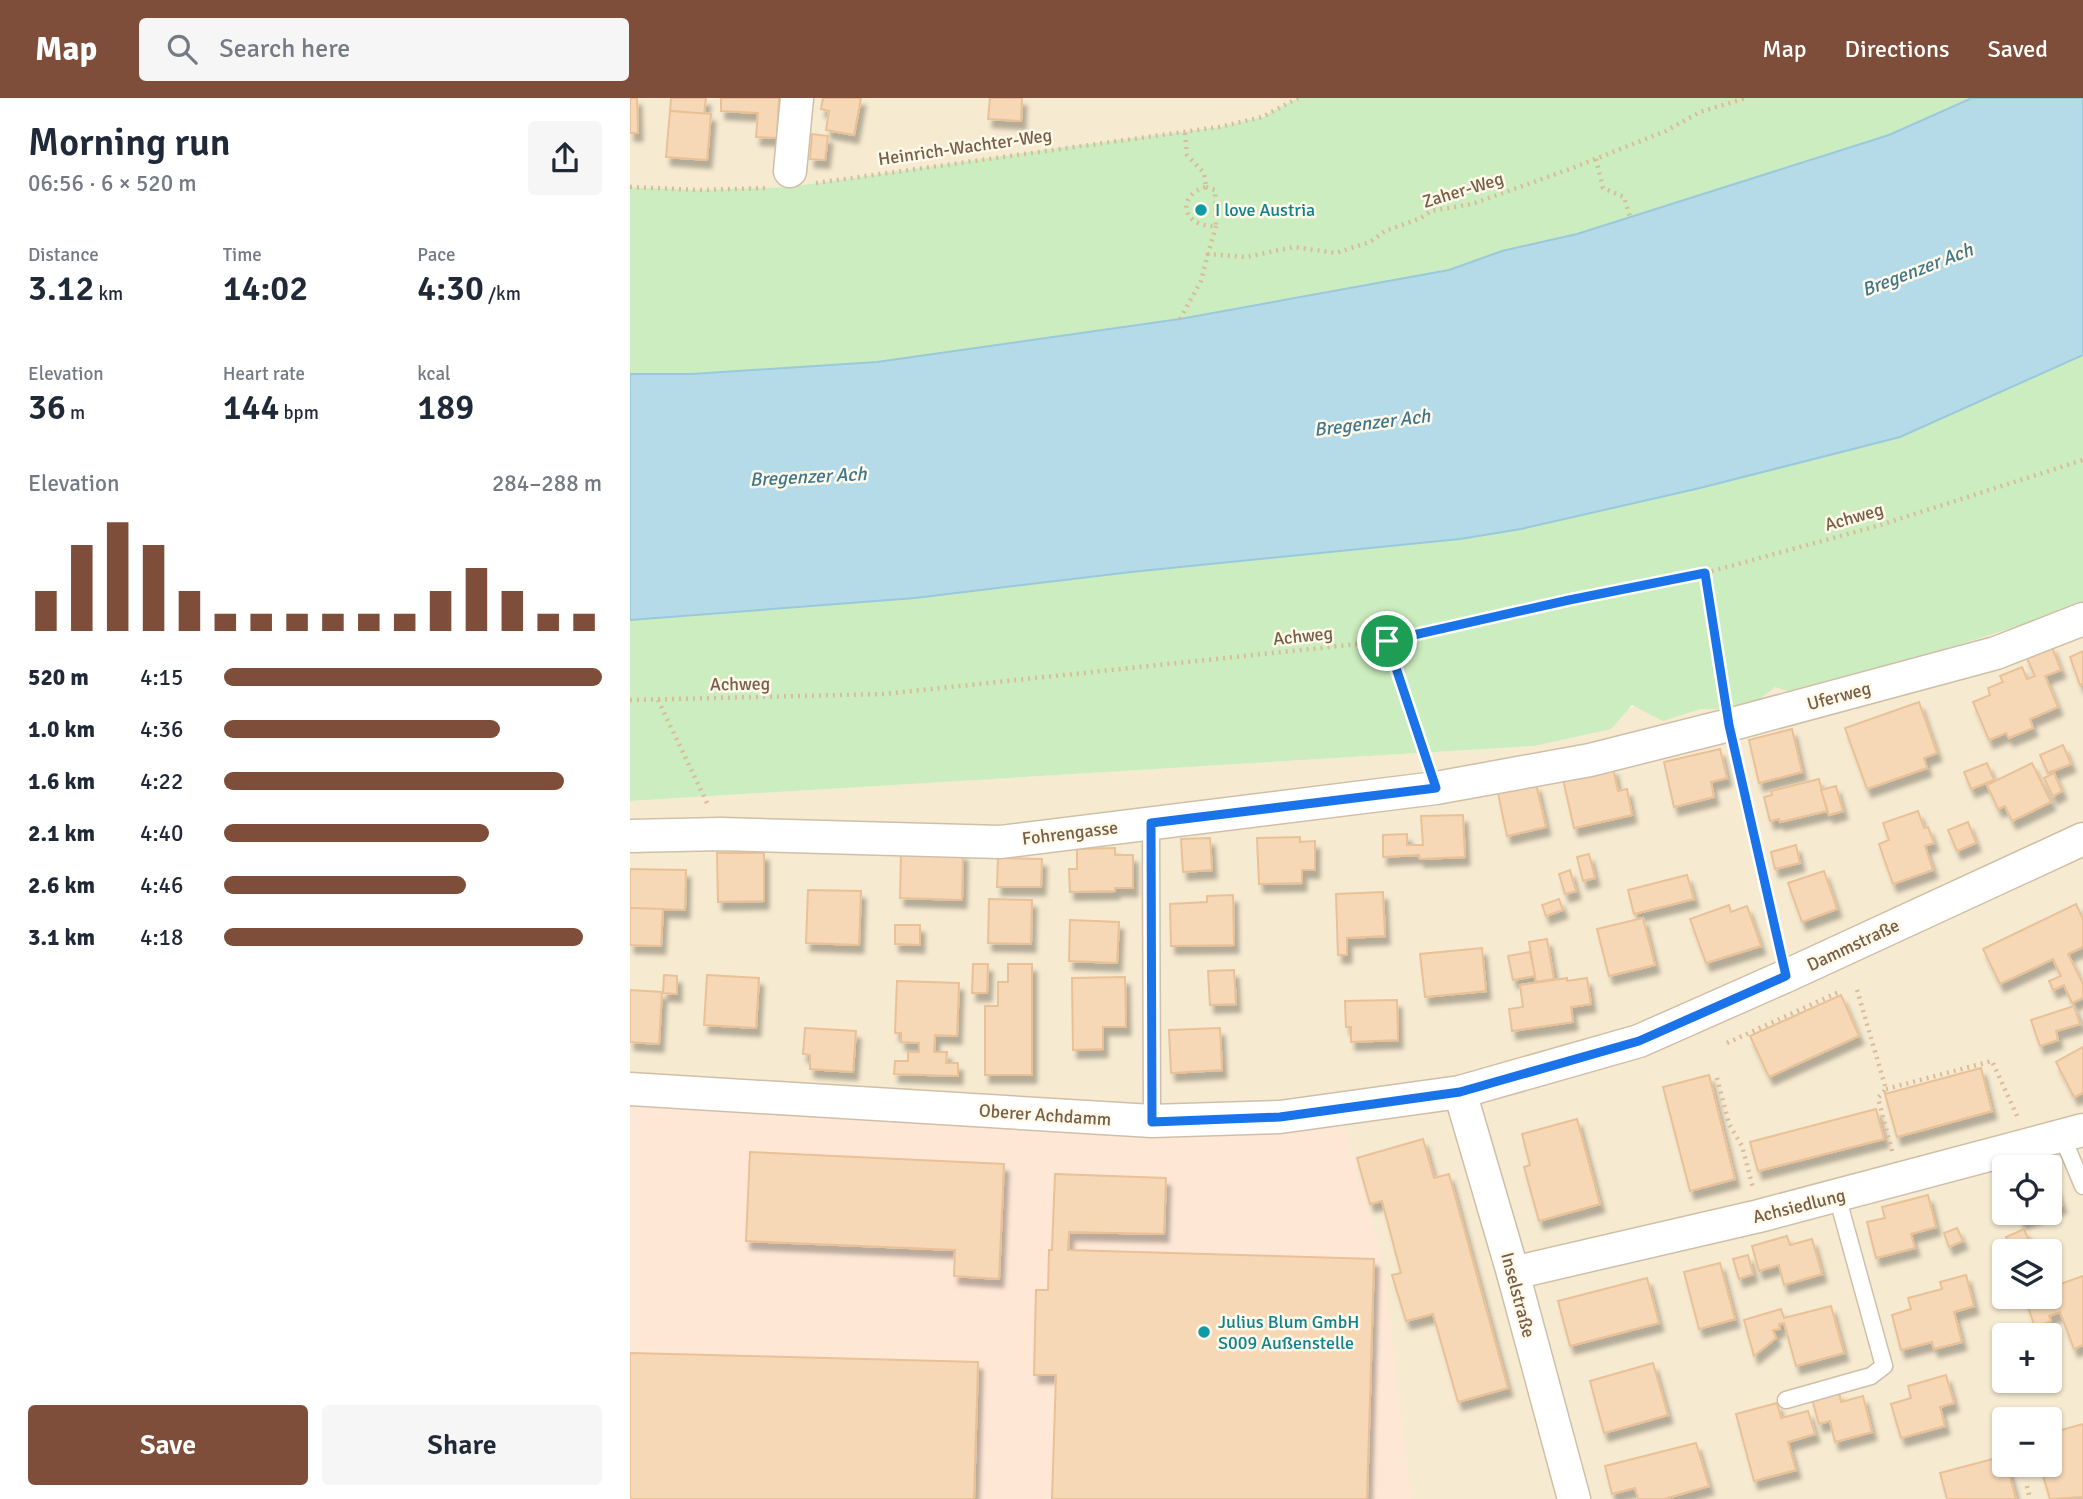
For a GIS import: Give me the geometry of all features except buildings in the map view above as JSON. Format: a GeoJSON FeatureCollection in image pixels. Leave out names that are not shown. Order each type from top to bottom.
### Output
{"type":"FeatureCollection","features":[{"type":"Feature","properties":{"kind":"street"},"geometry":{"type":"LineString","coordinates":[[789,181],[797,98]]}},
{"type":"Feature","properties":{"kind":"street","name":"Uferweg"},"geometry":{"type":"LineString","coordinates":[[1590,760],[1996,653],[2083,619]]}},
{"type":"Feature","properties":{"kind":"street","name":"Fohrengasse"},"geometry":{"type":"LineString","coordinates":[[630,836],[722,834],[1000,842],[1436,788],[1590,760]]}},
{"type":"Feature","properties":{"kind":"street","name":"Dammstraße"},"geometry":{"type":"LineString","coordinates":[[1460,1092],[1639,1041],[2083,839]]}},
{"type":"Feature","properties":{"kind":"street","name":"Oberer Achdamm"},"geometry":{"type":"LineString","coordinates":[[630,1089],[1152,1122],[1280,1117],[1460,1092]]}},
{"type":"Feature","properties":{"kind":"street","name":"Inselstraße"},"geometry":{"type":"LineString","coordinates":[[1460,1092],[1513,1273],[1574,1499]]}},
{"type":"Feature","properties":{"kind":"street","name":"Achsiedlung"},"geometry":{"type":"LineString","coordinates":[[1513,1273],[1759,1216],[2072,1133]]}},
{"type":"Feature","properties":{"kind":"lane"},"geometry":{"type":"LineString","coordinates":[[1151,823],[1152,1122]]}},
{"type":"Feature","properties":{"kind":"lane"},"geometry":{"type":"LineString","coordinates":[[2072,1133],[2083,1186]]}},
{"type":"Feature","properties":{"kind":"lane"},"geometry":{"type":"LineString","coordinates":[[1786,1400],[1871,1376],[1884,1366],[1837,1196]]}},
{"type":"Feature","properties":{"kind":"path","name":"Heinrich-Wachter-Weg"},"geometry":{"type":"LineString","coordinates":[[630,187],[699,190],[1185,133],[1244,122],[1276,111],[1298,98]]}},
{"type":"Feature","properties":{"kind":"path","name":"Zaher-Weg"},"geometry":{"type":"LineString","coordinates":[[1208,254],[1246,257],[1294,247],[1336,253],[1370,242],[1385,231],[1421,218],[1431,211],[1472,204],[1615,153],[1638,140],[1666,131],[1700,112],[1746,98]]}},
{"type":"Feature","properties":{"kind":"path"},"geometry":{"type":"LineString","coordinates":[[1185,133],[1187,155],[1204,173],[1206,187]]}},
{"type":"Feature","properties":{"kind":"path"},"geometry":{"type":"LineString","coordinates":[[1596,159],[1603,188],[1624,197],[1630,217]]}},
{"type":"Feature","properties":{"kind":"path"},"geometry":{"type":"LineString","coordinates":[[1180,319],[1200,281],[1216,226],[1215,190],[1206,187],[1194,192],[1187,206],[1191,221],[1201,226],[1216,226]]}},
{"type":"Feature","properties":{"kind":"path","name":"Achweg"},"geometry":{"type":"LineString","coordinates":[[630,700],[884,694],[1387,641],[1705,573],[1877,526],[2083,460]]}},
{"type":"Feature","properties":{"kind":"path"},"geometry":{"type":"LineString","coordinates":[[1705,573],[1729,725],[1786,976]]}},
{"type":"Feature","properties":{"kind":"path"},"geometry":{"type":"LineString","coordinates":[[1387,641],[1436,788]]}},
{"type":"Feature","properties":{"kind":"path"},"geometry":{"type":"LineString","coordinates":[[658,700],[722,834]]}},
{"type":"Feature","properties":{"kind":"path"},"geometry":{"type":"LineString","coordinates":[[1857,990],[1886,1089]]}},
{"type":"Feature","properties":{"kind":"path"},"geometry":{"type":"LineString","coordinates":[[1727,1043],[1839,992]]}},
{"type":"Feature","properties":{"kind":"path"},"geometry":{"type":"LineString","coordinates":[[1900,1179],[1878,1098],[1886,1089],[1992,1061],[2030,1144]]}},
{"type":"Feature","properties":{"kind":"path"},"geometry":{"type":"LineString","coordinates":[[1717,1079],[1729,1124],[1742,1146],[1759,1216]]}},
{"type":"Feature","properties":{"kind":"path"},"geometry":{"type":"LineString","coordinates":[[2027,1486],[2030,1499]]}},
{"type":"Feature","properties":{"kind":"shaded area"},"geometry":{"type":"Polygon","coordinates":[[[630,98],[1298,98],[1276,111],[1244,122],[1185,133],[1058,148],[789,187],[699,190],[630,187],[630,98]]]}},
{"type":"Feature","properties":{"kind":"shaded area"},"geometry":{"type":"Polygon","coordinates":[[[2083,531],[2083,1499],[630,1499],[630,801],[1533,746],[2083,531]]]}},
{"type":"Feature","properties":{"kind":"shaded area"},"geometry":{"type":"Polygon","coordinates":[[[630,1087],[1343,1122],[1383,1261],[1411,1499],[630,1499],[630,1087]]]}},
{"type":"Feature","properties":{"kind":"green space"},"geometry":{"type":"Polygon","coordinates":[[[1298,98],[1972,98],[1889,135],[1577,234],[1502,251],[1449,270],[1180,319],[877,362],[692,374],[630,374],[630,187],[699,190],[789,187],[1219,127],[1262,117],[1298,98]]]}},
{"type":"Feature","properties":{"kind":"green space"},"geometry":{"type":"Polygon","coordinates":[[[2083,355],[2083,605],[1802,695],[1775,687],[1747,709],[1700,709],[1663,721],[1632,705],[1611,729],[1534,746],[630,801],[630,620],[915,598],[1131,572],[1460,539],[1521,529],[1700,488],[1900,437],[2083,355]]]}},
{"type":"Feature","properties":{"kind":"water","name":"Bregenzer Ach"},"geometry":{"type":"Polygon","coordinates":[[[1972,98],[2083,98],[2083,355],[1900,437],[1700,488],[1521,529],[1460,539],[1131,572],[915,598],[630,620],[630,374],[692,374],[877,362],[1180,319],[1449,270],[1502,251],[1577,234],[1889,135],[1972,98]]]}},
{"type":"Feature","properties":{"kind":"place","name":"I love Austria"},"geometry":{"type":"Point","coordinates":[1201,210]}},
{"type":"Feature","properties":{"kind":"place","name":"Julius Blum GmbH S009 Außenstelle"},"geometry":{"type":"Point","coordinates":[1204,1332]}},
{"type":"Feature","properties":{"kind":"route"},"geometry":{"type":"LineString","coordinates":[[1705,573],[1729,725],[1786,976],[1639,1041],[1460,1092],[1280,1117],[1152,1122],[1151,823],[1436,788],[1387,641],[1705,573]]}}]}
